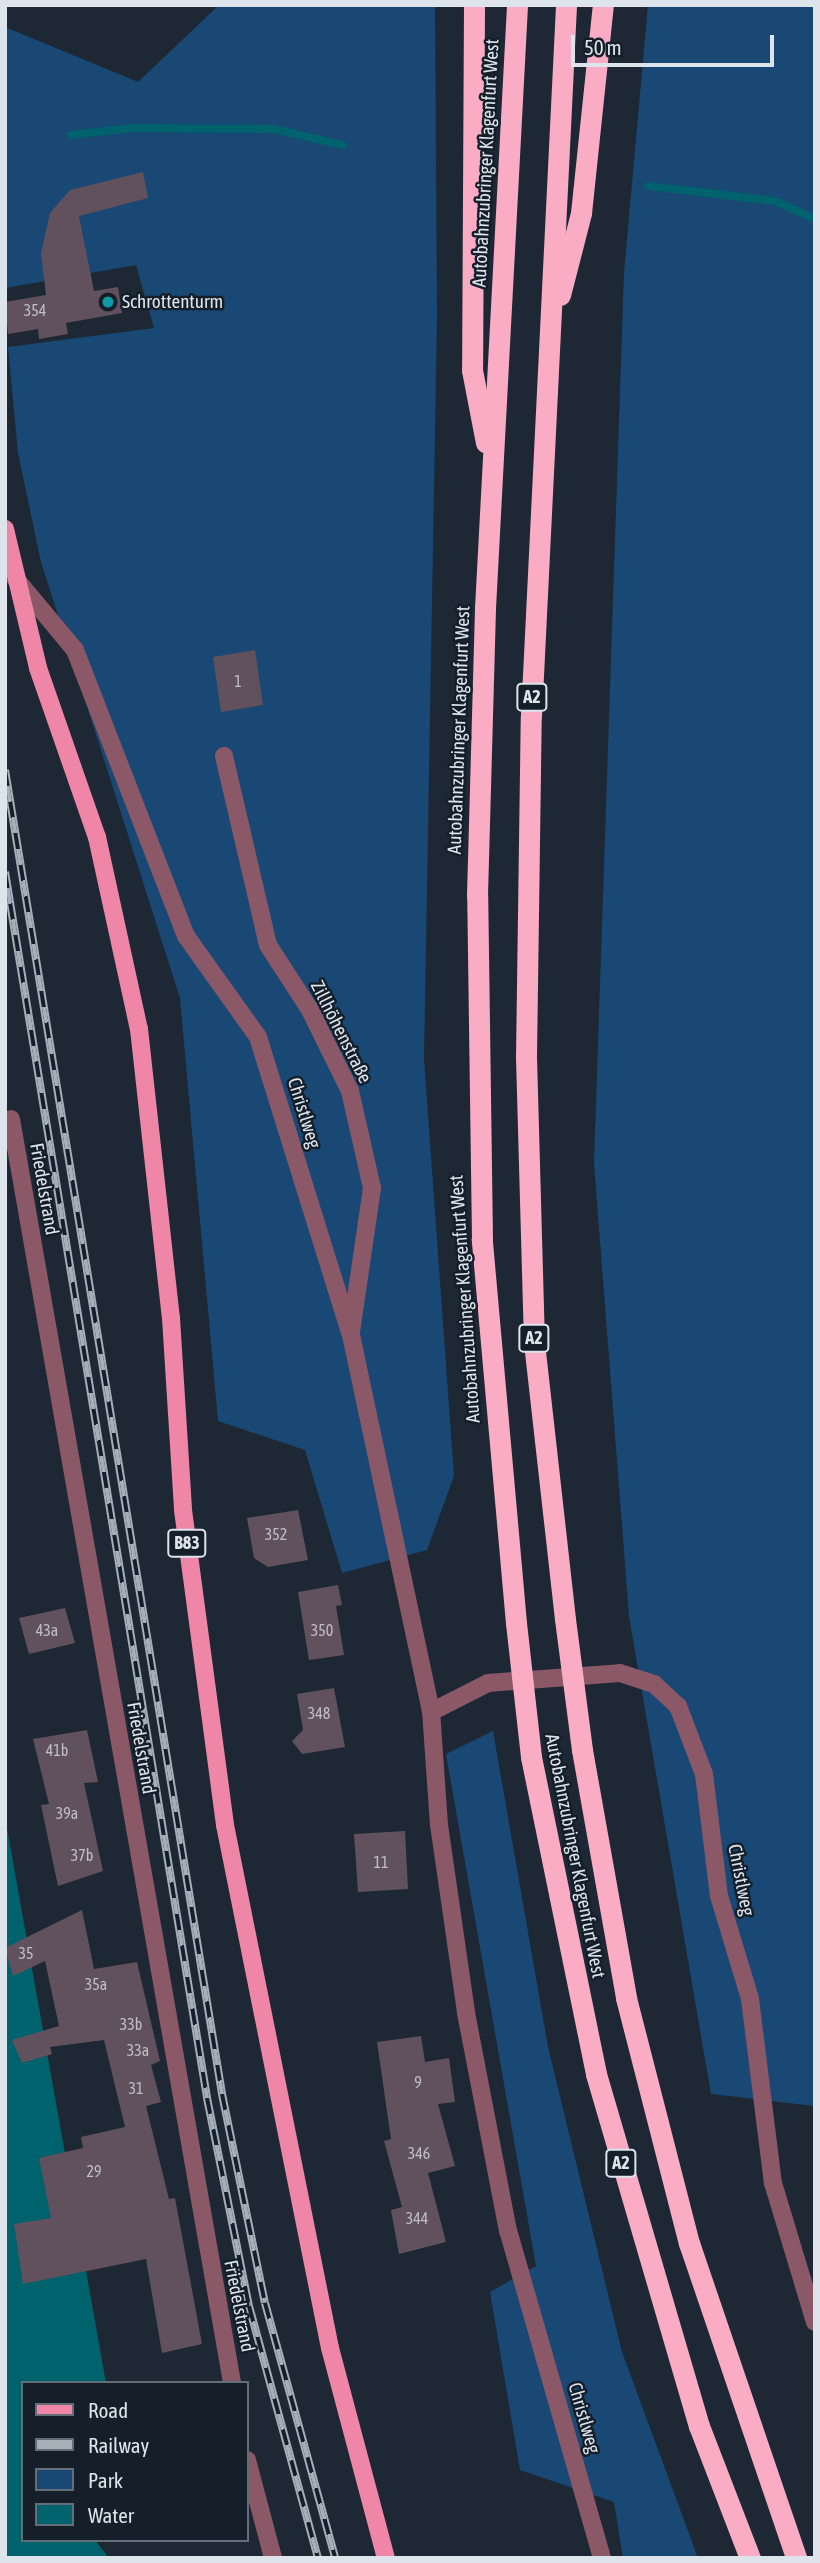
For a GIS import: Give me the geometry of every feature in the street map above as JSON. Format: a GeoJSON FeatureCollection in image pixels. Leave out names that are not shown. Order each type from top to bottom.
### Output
{"type":"FeatureCollection","features":[{"type":"Feature","properties":{"kind":"highway"},"geometry":{"type":"LineString","coordinates":[[474,5],[472,370],[493,477]]}},
{"type":"Feature","properties":{"kind":"highway","name":"Autobahnzubringer Klagenfurt West"},"geometry":{"type":"LineString","coordinates":[[517,5],[493,477],[478,895],[478,1105],[497,1446],[531,1757],[596,2074],[699,2426],[750,2558]]}},
{"type":"Feature","properties":{"kind":"highway","name":"Autobahnzubringer Klagenfurt West"},"geometry":{"type":"LineString","coordinates":[[566,5],[531,716],[526,1057],[534,1343],[582,1750],[626,1998],[689,2243],[796,2558]]}},
{"type":"Feature","properties":{"kind":"highway"},"geometry":{"type":"LineString","coordinates":[[549,338],[581,213],[603,5]]}},
{"type":"Feature","properties":{"kind":"main road","name":"B83"},"geometry":{"type":"LineString","coordinates":[[5,528],[38,668],[97,837],[139,1029],[171,1318],[183,1510],[225,1825],[330,2348],[386,2558]]}},
{"type":"Feature","properties":{"kind":"street","name":"Christlweg"},"geometry":{"type":"LineString","coordinates":[[15,578],[75,650],[186,936],[258,1037],[351,1335],[431,1712],[439,1825],[466,2012],[508,2231],[602,2558]]}},
{"type":"Feature","properties":{"kind":"street","name":"Zillhöhenstraße"},"geometry":{"type":"LineString","coordinates":[[224,756],[268,946],[310,1010],[350,1091],[372,1188],[351,1335]]}},
{"type":"Feature","properties":{"kind":"street","name":"Friedelstrand"},"geometry":{"type":"LineString","coordinates":[[11,1119],[232,2381]]}},
{"type":"Feature","properties":{"kind":"street","name":"Christlweg"},"geometry":{"type":"LineString","coordinates":[[431,1712],[488,1683],[620,1674],[654,1684],[678,1706],[704,1774],[719,1896],[750,1999],[773,2183],[815,2322]]}},
{"type":"Feature","properties":{"kind":"street"},"geometry":{"type":"LineString","coordinates":[[248,2464],[273,2558]]}},
{"type":"Feature","properties":{"kind":"green space"},"geometry":{"type":"Polygon","coordinates":[[[219,5],[435,5],[437,317],[424,1059],[454,1476],[427,1550],[342,1573],[305,1450],[218,1421],[180,998],[41,562],[18,453],[8,347],[154,328],[136,265],[5,288],[5,27],[138,82],[219,5]]]}},
{"type":"Feature","properties":{"kind":"green space"},"geometry":{"type":"Polygon","coordinates":[[[648,5],[815,5],[815,2106],[711,2094],[629,1616],[594,1163],[624,273],[648,5]]]}},
{"type":"Feature","properties":{"kind":"green space"},"geometry":{"type":"Polygon","coordinates":[[[493,1731],[548,2047],[622,2352],[698,2558],[623,2558],[614,2502],[520,2470],[490,2292],[536,2266],[446,1754],[493,1731]]]}},
{"type":"Feature","properties":{"kind":"water"},"geometry":{"type":"Polygon","coordinates":[[[5,1817],[106,2381],[21,2381],[21,2542],[97,2542],[109,2558],[5,2558],[5,1817]]]}},
{"type":"Feature","properties":{"kind":"building"},"geometry":{"type":"Polygon","coordinates":[[[143,172],[148,198],[79,216],[94,291],[118,287],[122,313],[66,323],[68,334],[39,339],[38,329],[8,334],[5,302],[46,295],[41,253],[50,213],[70,190],[143,172]]]}},
{"type":"Feature","properties":{"kind":"building"},"geometry":{"type":"Polygon","coordinates":[[[255,650],[263,705],[221,712],[213,657],[255,650]]]}},
{"type":"Feature","properties":{"kind":"building"},"geometry":{"type":"Polygon","coordinates":[[[298,1510],[308,1560],[268,1567],[254,1558],[247,1518],[298,1510]]]}},
{"type":"Feature","properties":{"kind":"building"},"geometry":{"type":"Polygon","coordinates":[[[338,1585],[342,1605],[336,1606],[344,1655],[309,1660],[298,1592],[338,1585]]]}},
{"type":"Feature","properties":{"kind":"building"},"geometry":{"type":"Polygon","coordinates":[[[65,1608],[75,1643],[29,1654],[19,1618],[65,1608]]]}},
{"type":"Feature","properties":{"kind":"building"},"geometry":{"type":"Polygon","coordinates":[[[334,1688],[345,1747],[302,1754],[292,1741],[303,1730],[297,1694],[334,1688]]]}},
{"type":"Feature","properties":{"kind":"building"},"geometry":{"type":"Polygon","coordinates":[[[87,1730],[98,1782],[84,1783],[103,1871],[58,1886],[41,1805],[49,1804],[33,1739],[87,1730]]]}},
{"type":"Feature","properties":{"kind":"building"},"geometry":{"type":"Polygon","coordinates":[[[405,1831],[408,1889],[358,1892],[354,1834],[405,1831]]]}},
{"type":"Feature","properties":{"kind":"building"},"geometry":{"type":"Polygon","coordinates":[[[82,1910],[94,1969],[137,1962],[160,2061],[151,2065],[161,2102],[146,2106],[169,2199],[175,2198],[202,2344],[162,2353],[146,2259],[23,2284],[14,2224],[51,2218],[39,2158],[83,2148],[81,2137],[125,2127],[104,2040],[50,2047],[52,2054],[22,2063],[12,2040],[59,2026],[45,1961],[13,1976],[5,1948],[82,1910]]]}},
{"type":"Feature","properties":{"kind":"building"},"geometry":{"type":"Polygon","coordinates":[[[421,2036],[425,2062],[449,2058],[455,2102],[438,2104],[455,2166],[428,2173],[446,2242],[399,2254],[391,2210],[402,2207],[384,2141],[391,2139],[377,2042],[421,2036]]]}},
{"type":"Feature","properties":{"kind":"waterway"},"geometry":{"type":"LineString","coordinates":[[71,135],[133,128],[274,129],[343,145]]}},
{"type":"Feature","properties":{"kind":"waterway"},"geometry":{"type":"LineString","coordinates":[[648,186],[775,201],[815,219]]}},
{"type":"Feature","properties":{"kind":"railway"},"geometry":{"type":"LineString","coordinates":[[5,770],[222,2094],[265,2303],[335,2558]]}},
{"type":"Feature","properties":{"kind":"railway"},"geometry":{"type":"LineString","coordinates":[[5,872],[207,2098],[249,2306],[318,2558]]}},
{"type":"Feature","properties":{"kind":"place","name":"Schrottenturm"},"geometry":{"type":"Point","coordinates":[108,302]}}]}
